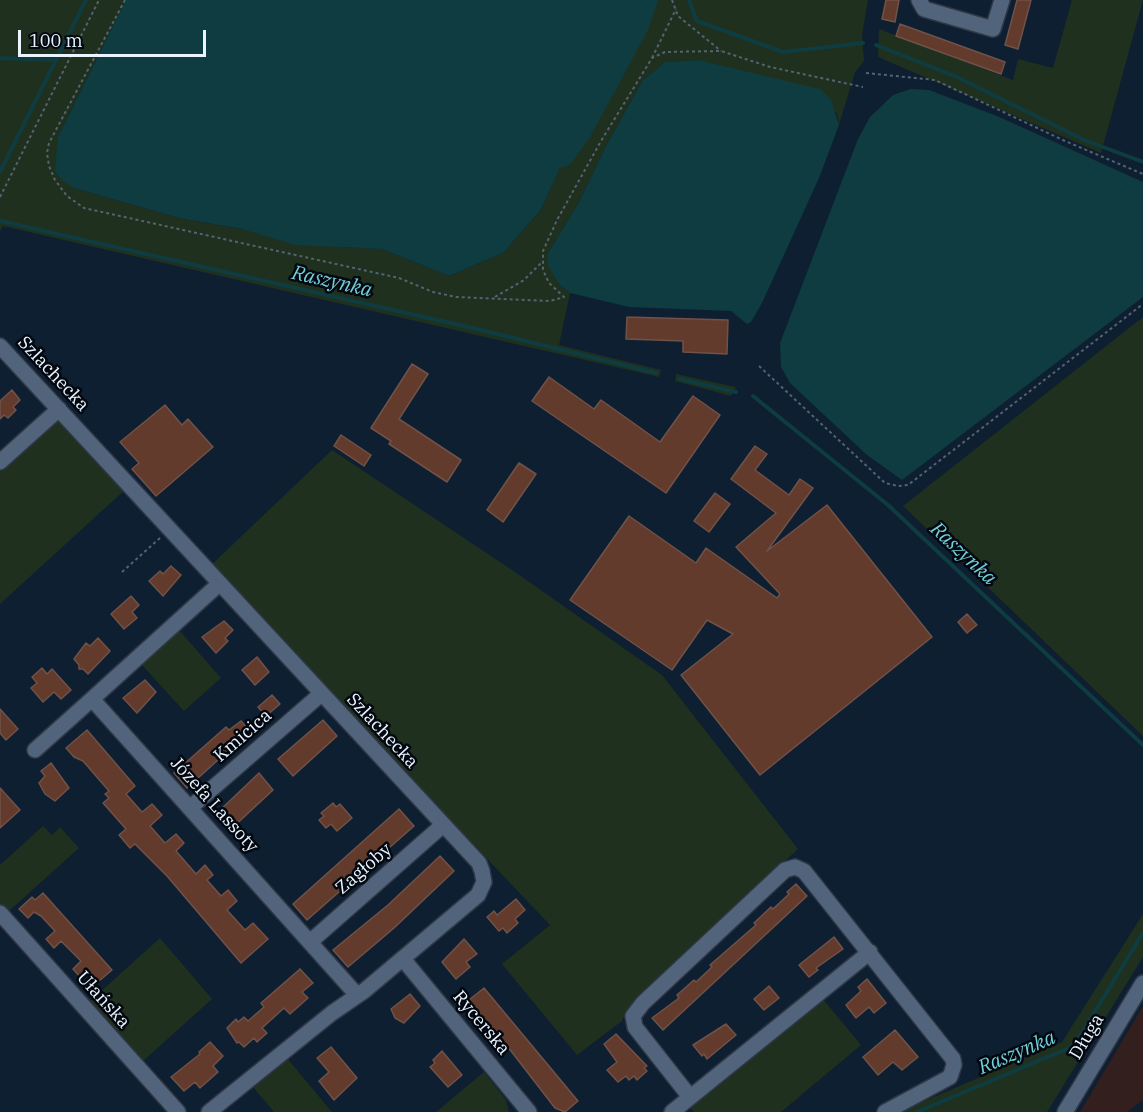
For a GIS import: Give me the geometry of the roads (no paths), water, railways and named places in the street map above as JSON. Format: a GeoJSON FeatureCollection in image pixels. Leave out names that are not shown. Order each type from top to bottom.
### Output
{"type":"FeatureCollection","features":[{"type":"Feature","properties":{"kind":"street"},"geometry":{"type":"LineString","coordinates":[[919,0],[924,9],[993,28],[1002,0]]}},
{"type":"Feature","properties":{"kind":"street","name":"Szlachecka"},"geometry":{"type":"LineString","coordinates":[[0,346],[479,863],[484,882],[478,895],[403,959],[209,1112]]}},
{"type":"Feature","properties":{"kind":"street"},"geometry":{"type":"LineString","coordinates":[[0,462],[59,409]]}},
{"type":"Feature","properties":{"kind":"street"},"geometry":{"type":"LineString","coordinates":[[35,750],[219,584]]}},
{"type":"Feature","properties":{"kind":"street","name":"Kmicica"},"geometry":{"type":"LineString","coordinates":[[191,807],[321,694]]}},
{"type":"Feature","properties":{"kind":"street","name":"Józefa Lassoty"},"geometry":{"type":"LineString","coordinates":[[92,699],[357,995]]}},
{"type":"Feature","properties":{"kind":"street","name":"Zagłoby"},"geometry":{"type":"LineString","coordinates":[[310,942],[443,825]]}},
{"type":"Feature","properties":{"kind":"street"},"geometry":{"type":"LineString","coordinates":[[690,1097],[635,1027],[633,1016],[785,870],[795,867],[804,871],[951,1054],[954,1065],[950,1077],[885,1112]]}},
{"type":"Feature","properties":{"kind":"street","name":"Ułańska"},"geometry":{"type":"LineString","coordinates":[[0,913],[178,1112]]}},
{"type":"Feature","properties":{"kind":"street"},"geometry":{"type":"LineString","coordinates":[[672,1112],[870,952]]}},
{"type":"Feature","properties":{"kind":"street","name":"Rycerska"},"geometry":{"type":"LineString","coordinates":[[403,959],[529,1112]]}},
{"type":"Feature","properties":{"kind":"street","name":"Długa"},"geometry":{"type":"LineString","coordinates":[[1065,1112],[1142,988]]}},
{"type":"Feature","properties":{"kind":"waterway","name":"Raszynka"},"geometry":{"type":"LineString","coordinates":[[0,172],[86,0]]}},
{"type":"Feature","properties":{"kind":"waterway"},"geometry":{"type":"LineString","coordinates":[[689,0],[697,21],[783,52],[863,43]]}},
{"type":"Feature","properties":{"kind":"waterway"},"geometry":{"type":"LineString","coordinates":[[876,45],[957,77],[1084,140],[1143,162]]}},
{"type":"Feature","properties":{"kind":"waterway","name":"Raszynka"},"geometry":{"type":"LineString","coordinates":[[0,58],[55,60]]}},
{"type":"Feature","properties":{"kind":"waterway","name":"Raszynka"},"geometry":{"type":"LineString","coordinates":[[0,221],[477,329],[656,373]]}},
{"type":"Feature","properties":{"kind":"waterway","name":"Raszynka"},"geometry":{"type":"LineString","coordinates":[[680,379],[736,392]]}},
{"type":"Feature","properties":{"kind":"waterway","name":"Raszynka"},"geometry":{"type":"LineString","coordinates":[[753,396],[888,505],[1143,745]]}},
{"type":"Feature","properties":{"kind":"waterway","name":"Raszynka"},"geometry":{"type":"LineString","coordinates":[[917,1112],[1069,1048],[1078,1039],[1143,933]]}}]}
